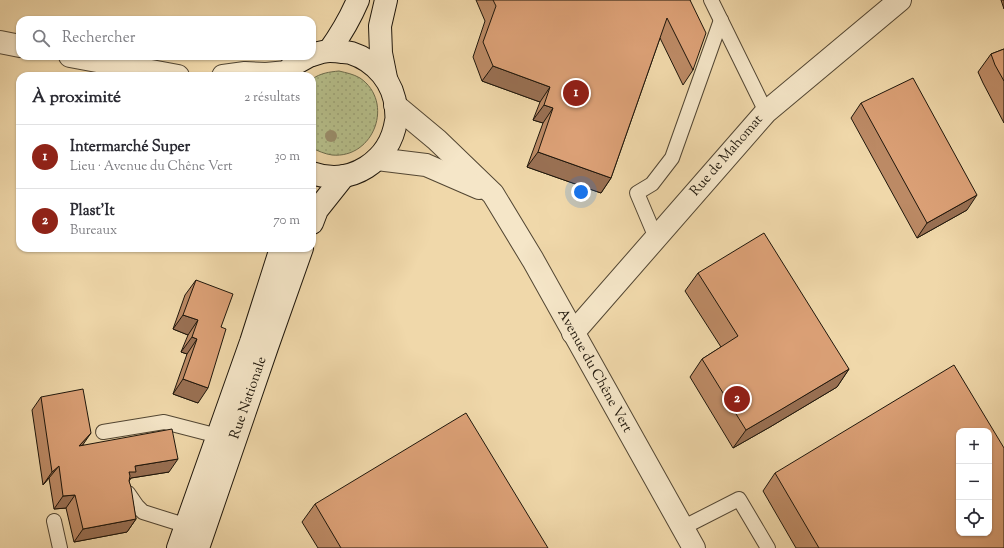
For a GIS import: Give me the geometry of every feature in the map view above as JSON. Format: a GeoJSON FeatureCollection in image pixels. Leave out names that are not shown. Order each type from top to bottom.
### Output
{"type":"FeatureCollection","features":[{"type":"Feature","properties":{"kind":"street"},"geometry":{"type":"LineString","coordinates":[[316,54],[338,38],[351,17],[358,0]]}},
{"type":"Feature","properties":{"kind":"street"},"geometry":{"type":"LineString","coordinates":[[316,174],[328,177],[344,176],[356,173],[377,159],[390,142],[396,120],[396,105],[395,98],[386,78],[381,53],[380,26],[386,0]]}},
{"type":"Feature","properties":{"kind":"street","name":"Rue de Mahomat"},"geometry":{"type":"LineString","coordinates":[[574,333],[766,112],[900,0]]}},
{"type":"Feature","properties":{"kind":"street"},"geometry":{"type":"LineString","coordinates":[[0,42],[16,45]]}},
{"type":"Feature","properties":{"kind":"street"},"geometry":{"type":"LineString","coordinates":[[316,54],[351,53],[370,62],[386,78]]}},
{"type":"Feature","properties":{"kind":"street"},"geometry":{"type":"LineString","coordinates":[[92,60],[156,72]]}},
{"type":"Feature","properties":{"kind":"street"},"geometry":{"type":"LineString","coordinates":[[287,72],[293,65],[303,60]]}},
{"type":"Feature","properties":{"kind":"street","name":"Avenue du Chêne Vert"},"geometry":{"type":"LineString","coordinates":[[396,105],[437,140],[493,194],[533,260],[694,548]]}},
{"type":"Feature","properties":{"kind":"street"},"geometry":{"type":"LineString","coordinates":[[377,159],[426,165],[493,194]]}},
{"type":"Feature","properties":{"kind":"street"},"geometry":{"type":"LineString","coordinates":[[316,214],[344,176]]}},
{"type":"Feature","properties":{"kind":"street","name":"Rue Nationale"},"geometry":{"type":"LineString","coordinates":[[259,344],[280,252]]}},
{"type":"Feature","properties":{"kind":"street","name":"Rue Nationale"},"geometry":{"type":"LineString","coordinates":[[178,548],[196,535],[226,438],[259,344],[300,252]]}},
{"type":"Feature","properties":{"kind":"lane"},"geometry":{"type":"LineString","coordinates":[[712,0],[766,112]]}},
{"type":"Feature","properties":{"kind":"lane"},"geometry":{"type":"LineString","coordinates":[[656,238],[637,193],[652,184],[672,158],[721,20]]}},
{"type":"Feature","properties":{"kind":"lane"},"geometry":{"type":"LineString","coordinates":[[103,432],[164,422],[226,438]]}},
{"type":"Feature","properties":{"kind":"lane"},"geometry":{"type":"LineString","coordinates":[[128,493],[143,512],[196,535]]}},
{"type":"Feature","properties":{"kind":"lane"},"geometry":{"type":"LineString","coordinates":[[682,528],[739,499],[768,548]]}},
{"type":"Feature","properties":{"kind":"lane"},"geometry":{"type":"LineString","coordinates":[[54,521],[60,548]]}},
{"type":"Feature","properties":{"kind":"green space"},"geometry":{"type":"Polygon","coordinates":[[[339,71],[360,78],[371,88],[376,101],[378,114],[375,127],[369,139],[359,148],[347,154],[332,155],[316,150],[316,77],[325,73],[339,71]]]}},
{"type":"Feature","properties":{"kind":"building"},"geometry":{"type":"Polygon","coordinates":[[[493,0],[690,0],[706,33],[693,70],[667,18],[611,178],[538,152],[553,108],[544,105],[550,87],[493,66],[483,42],[496,6],[493,0]]]}},
{"type":"Feature","properties":{"kind":"building"},"geometry":{"type":"Polygon","coordinates":[[[1004,49],[1004,81],[991,54],[1004,49]]]}},
{"type":"Feature","properties":{"kind":"building"},"geometry":{"type":"Polygon","coordinates":[[[913,78],[977,195],[927,223],[861,103],[913,78]]]}},
{"type":"Feature","properties":{"kind":"building"},"geometry":{"type":"Polygon","coordinates":[[[764,233],[849,369],[746,430],[702,359],[738,336],[698,273],[764,233]]]}},
{"type":"Feature","properties":{"kind":"building"},"geometry":{"type":"Polygon","coordinates":[[[196,280],[233,294],[221,327],[226,329],[208,388],[183,379],[197,339],[192,337],[198,320],[183,315],[196,280]]]}},
{"type":"Feature","properties":{"kind":"building"},"geometry":{"type":"Polygon","coordinates":[[[954,365],[992,428],[956,428],[956,536],[992,536],[992,428],[1004,448],[1004,548],[819,548],[775,473],[954,365]]]}},
{"type":"Feature","properties":{"kind":"building"},"geometry":{"type":"Polygon","coordinates":[[[83,389],[91,433],[79,446],[172,429],[178,459],[135,466],[136,472],[129,472],[129,481],[136,519],[83,529],[75,495],[63,496],[59,466],[52,472],[41,397],[83,389]]]}},
{"type":"Feature","properties":{"kind":"building"},"geometry":{"type":"Polygon","coordinates":[[[466,413],[548,548],[341,548],[315,504],[466,413]]]}},
{"type":"Feature","properties":{"kind":"place","name":"Intermarché Super"},"geometry":{"type":"Point","coordinates":[576,93]}},
{"type":"Feature","properties":{"kind":"place","name":"Plast'It"},"geometry":{"type":"Point","coordinates":[737,399]}}]}
